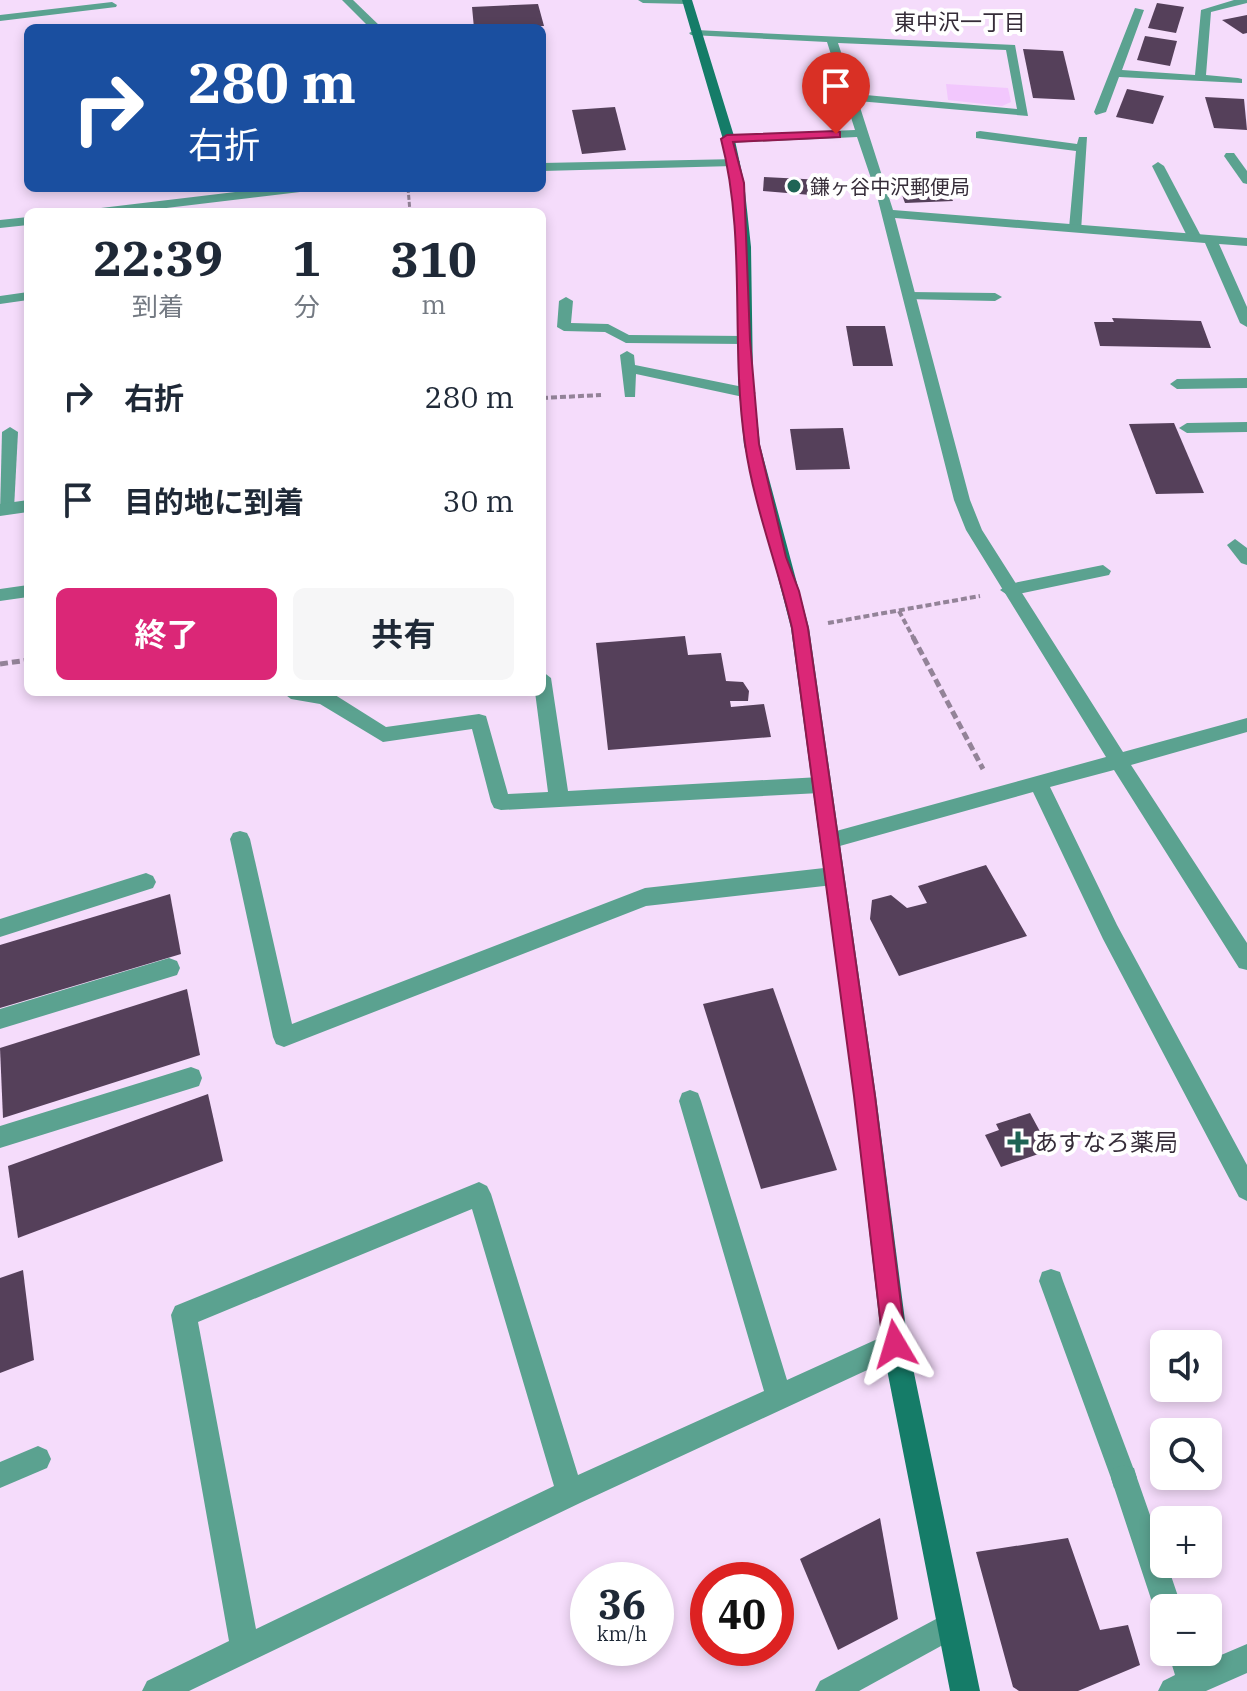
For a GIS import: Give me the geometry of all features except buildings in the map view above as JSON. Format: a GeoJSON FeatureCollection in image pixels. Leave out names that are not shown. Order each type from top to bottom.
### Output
{"type":"FeatureCollection","features":[{"type":"Feature","properties":{"kind":"street"},"geometry":{"type":"LineString","coordinates":[[347,0],[372,24]]}},
{"type":"Feature","properties":{"kind":"street"},"geometry":{"type":"LineString","coordinates":[[643,0],[687,0],[739,183],[744,340],[752,444],[800,628],[865,1096],[895,1344],[965,1691]]}},
{"type":"Feature","properties":{"kind":"street"},"geometry":{"type":"LineString","coordinates":[[1200,79],[1206,10],[1247,0]]}},
{"type":"Feature","properties":{"kind":"street"},"geometry":{"type":"LineString","coordinates":[[0,18],[112,5]]}},
{"type":"Feature","properties":{"kind":"street"},"geometry":{"type":"LineString","coordinates":[[1100,112],[1139,10]]}},
{"type":"Feature","properties":{"kind":"street"},"geometry":{"type":"LineString","coordinates":[[695,33],[1011,47],[1024,113],[851,97]]}},
{"type":"Feature","properties":{"kind":"street"},"geometry":{"type":"LineString","coordinates":[[832,41],[887,213],[962,500],[974,530],[1120,762],[1239,933],[1247,961]]}},
{"type":"Feature","properties":{"kind":"street"},"geometry":{"type":"LineString","coordinates":[[1115,73],[1238,81]]}},
{"type":"Feature","properties":{"kind":"street"},"geometry":{"type":"LineString","coordinates":[[727,139],[863,133]]}},
{"type":"Feature","properties":{"kind":"street"},"geometry":{"type":"LineString","coordinates":[[980,135],[1082,144],[1076,228]]}},
{"type":"Feature","properties":{"kind":"street"},"geometry":{"type":"LineString","coordinates":[[1230,156],[1247,180]]}},
{"type":"Feature","properties":{"kind":"street"},"geometry":{"type":"LineString","coordinates":[[546,167],[734,162]]}},
{"type":"Feature","properties":{"kind":"street"},"geometry":{"type":"LineString","coordinates":[[1158,166],[1203,239],[1247,323]]}},
{"type":"Feature","properties":{"kind":"street"},"geometry":{"type":"LineString","coordinates":[[126,208],[218,193]]}},
{"type":"Feature","properties":{"kind":"street"},"geometry":{"type":"LineString","coordinates":[[887,213],[1247,242]]}},
{"type":"Feature","properties":{"kind":"street"},"geometry":{"type":"LineString","coordinates":[[0,224],[24,221]]}},
{"type":"Feature","properties":{"kind":"street"},"geometry":{"type":"LineString","coordinates":[[910,296],[995,297]]}},
{"type":"Feature","properties":{"kind":"street"},"geometry":{"type":"LineString","coordinates":[[0,300],[24,297]]}},
{"type":"Feature","properties":{"kind":"street"},"geometry":{"type":"LineString","coordinates":[[566,301],[564,327],[608,328],[626,339],[744,340]]}},
{"type":"Feature","properties":{"kind":"street"},"geometry":{"type":"LineString","coordinates":[[626,339],[630,394]]}},
{"type":"Feature","properties":{"kind":"street"},"geometry":{"type":"LineString","coordinates":[[628,368],[748,393]]}},
{"type":"Feature","properties":{"kind":"street"},"geometry":{"type":"LineString","coordinates":[[1177,384],[1247,383]]}},
{"type":"Feature","properties":{"kind":"street"},"geometry":{"type":"LineString","coordinates":[[1187,428],[1247,427]]}},
{"type":"Feature","properties":{"kind":"street"},"geometry":{"type":"LineString","coordinates":[[10,432],[3,509],[24,506]]}},
{"type":"Feature","properties":{"kind":"street"},"geometry":{"type":"LineString","coordinates":[[1235,545],[1247,559]]}},
{"type":"Feature","properties":{"kind":"street"},"geometry":{"type":"LineString","coordinates":[[1009,590],[1103,571]]}},
{"type":"Feature","properties":{"kind":"street"},"geometry":{"type":"LineString","coordinates":[[0,595],[24,592]]}},
{"type":"Feature","properties":{"kind":"street"},"geometry":{"type":"LineString","coordinates":[[314,696],[325,698],[383,735],[479,721],[501,802],[820,785]]}},
{"type":"Feature","properties":{"kind":"street"},"geometry":{"type":"LineString","coordinates":[[545,696],[559,799]]}},
{"type":"Feature","properties":{"kind":"street"},"geometry":{"type":"LineString","coordinates":[[829,841],[1247,725]]}},
{"type":"Feature","properties":{"kind":"street"},"geometry":{"type":"LineString","coordinates":[[1039,784],[1110,932],[1247,1189]]}},
{"type":"Feature","properties":{"kind":"street"},"geometry":{"type":"LineString","coordinates":[[240,839],[284,1037],[645,897],[833,876]]}},
{"type":"Feature","properties":{"kind":"street"},"geometry":{"type":"LineString","coordinates":[[0,928],[146,882]]}},
{"type":"Feature","properties":{"kind":"street"},"geometry":{"type":"LineString","coordinates":[[0,1019],[169,968]]}},
{"type":"Feature","properties":{"kind":"street"},"geometry":{"type":"LineString","coordinates":[[0,1137],[191,1078]]}},
{"type":"Feature","properties":{"kind":"street"},"geometry":{"type":"LineString","coordinates":[[690,1101],[779,1397]]}},
{"type":"Feature","properties":{"kind":"street"},"geometry":{"type":"LineString","coordinates":[[245,1649],[184,1315],[479,1194],[570,1493]]}},
{"type":"Feature","properties":{"kind":"street"},"geometry":{"type":"LineString","coordinates":[[1051,1281],[1163,1594]]}},
{"type":"Feature","properties":{"kind":"street"},"geometry":{"type":"LineString","coordinates":[[169,1688],[570,1493],[895,1344]]}},
{"type":"Feature","properties":{"kind":"street"},"geometry":{"type":"LineString","coordinates":[[0,1475],[38,1459]]}},
{"type":"Feature","properties":{"kind":"street"},"geometry":{"type":"LineString","coordinates":[[830,1691],[951,1625]]}},
{"type":"Feature","properties":{"kind":"street"},"geometry":{"type":"LineString","coordinates":[[1182,1666],[1183,1686],[1245,1663]]}},
{"type":"Feature","properties":{"kind":"path"},"geometry":{"type":"LineString","coordinates":[[546,398],[630,394]]}},
{"type":"Feature","properties":{"kind":"path"},"geometry":{"type":"LineString","coordinates":[[800,628],[1009,590]]}},
{"type":"Feature","properties":{"kind":"path"},"geometry":{"type":"LineString","coordinates":[[899,611],[997,796]]}},
{"type":"Feature","properties":{"kind":"path"},"geometry":{"type":"LineString","coordinates":[[0,664],[24,661]]}},
{"type":"Feature","properties":{"kind":"shaded area"},"geometry":{"type":"Polygon","coordinates":[[[946,84],[1008,88],[1011,102],[1002,106],[948,100],[946,84]]]}},
{"type":"Feature","properties":{"kind":"place","name":"鎌ヶ谷中沢郵便局"},"geometry":{"type":"Point","coordinates":[794,186]}},
{"type":"Feature","properties":{"kind":"place","name":"あすなろ薬局"},"geometry":{"type":"Point","coordinates":[1018,1142]}},
{"type":"Feature","properties":{"kind":"district","name":"東中沢一丁目"},"geometry":{"type":"Point","coordinates":[960,21]}},
{"type":"Feature","properties":{"kind":"route"},"geometry":{"type":"LineString","coordinates":[[836,134],[727,139],[739,183],[744,340],[752,444],[800,628],[865,1096],[895,1344]]}}]}
